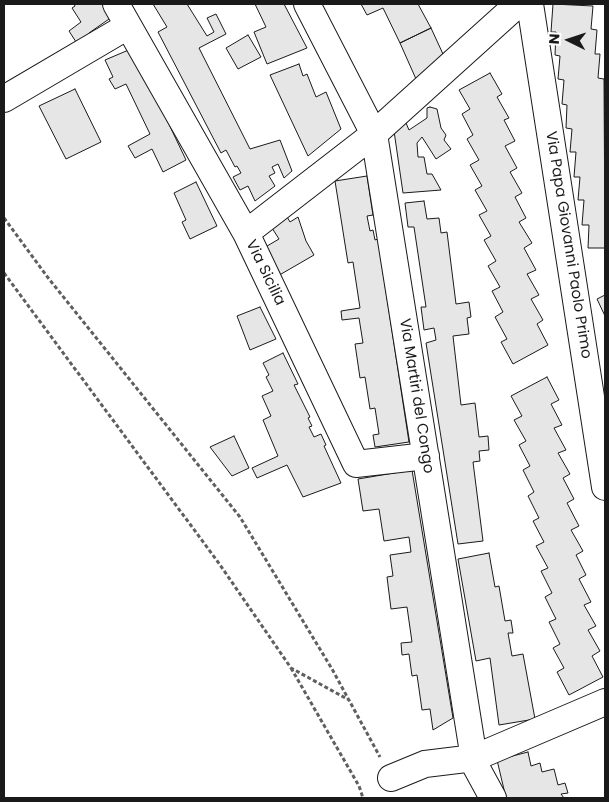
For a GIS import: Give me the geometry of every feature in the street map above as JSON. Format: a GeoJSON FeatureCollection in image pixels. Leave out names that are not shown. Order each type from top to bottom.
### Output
{"type":"FeatureCollection","features":[{"type":"Feature","properties":{"kind":"street","name":"Via Martiri del Congo"},"geometry":{"type":"LineString","coordinates":[[307,4],[374,134],[475,765],[493,798]]}},
{"type":"Feature","properties":{"kind":"street"},"geometry":{"type":"LineString","coordinates":[[246,232],[374,134],[518,4]]}},
{"type":"Feature","properties":{"kind":"street","name":"Via Papa Giovanni Paolo Primo"},"geometry":{"type":"LineString","coordinates":[[530,4],[605,487]]}},
{"type":"Feature","properties":{"kind":"street","name":"Via Sicilia"},"geometry":{"type":"LineString","coordinates":[[4,99],[122,15],[246,232],[356,464],[426,456]]}},
{"type":"Feature","properties":{"kind":"street"},"geometry":{"type":"LineString","coordinates":[[391,778],[425,764],[474,758],[605,702]]}},
{"type":"Feature","properties":{"kind":"path"},"geometry":{"type":"LineString","coordinates":[[4,218],[49,279],[240,518],[349,701],[391,778]]}},
{"type":"Feature","properties":{"kind":"path"},"geometry":{"type":"LineString","coordinates":[[4,274],[218,562],[291,668],[359,786],[363,798]]}},
{"type":"Feature","properties":{"kind":"path"},"geometry":{"type":"LineString","coordinates":[[291,668],[349,701]]}},
{"type":"Feature","properties":{"kind":"building"},"geometry":{"type":"Polygon","coordinates":[[[74,4],[113,4],[119,12],[89,33],[91,36],[78,45],[69,31],[81,22],[72,8],[75,6],[74,4]]]}},
{"type":"Feature","properties":{"kind":"building"},"geometry":{"type":"Polygon","coordinates":[[[153,4],[187,4],[207,36],[214,32],[207,18],[216,14],[226,34],[199,48],[250,149],[280,140],[292,171],[284,178],[278,164],[272,167],[275,173],[269,176],[275,186],[255,201],[248,186],[240,190],[233,177],[241,173],[237,166],[235,167],[226,150],[221,153],[158,32],[167,27],[153,4]]]}},
{"type":"Feature","properties":{"kind":"building"},"geometry":{"type":"Polygon","coordinates":[[[255,4],[284,4],[307,48],[267,64],[254,32],[266,27],[255,4]]]}},
{"type":"Feature","properties":{"kind":"building"},"geometry":{"type":"Polygon","coordinates":[[[361,4],[418,4],[431,28],[400,43],[383,8],[367,15],[361,4]]]}},
{"type":"Feature","properties":{"kind":"building"},"geometry":{"type":"Polygon","coordinates":[[[553,4],[593,6],[591,29],[597,30],[595,54],[600,54],[598,78],[604,79],[605,248],[588,248],[589,225],[582,225],[584,200],[578,200],[580,177],[574,177],[576,152],[570,152],[572,129],[566,128],[567,105],[562,104],[564,80],[558,79],[560,56],[555,55],[556,32],[551,32],[553,4]]]}},
{"type":"Feature","properties":{"kind":"building"},"geometry":{"type":"Polygon","coordinates":[[[431,28],[443,54],[416,79],[400,43],[431,28]]]}},
{"type":"Feature","properties":{"kind":"building"},"geometry":{"type":"Polygon","coordinates":[[[248,35],[261,57],[238,69],[226,48],[248,35]]]}},
{"type":"Feature","properties":{"kind":"building"},"geometry":{"type":"Polygon","coordinates":[[[138,46],[156,97],[186,160],[163,172],[152,149],[135,158],[128,146],[150,134],[126,84],[115,89],[109,79],[113,77],[105,60],[138,46]]]}},
{"type":"Feature","properties":{"kind":"building"},"geometry":{"type":"Polygon","coordinates":[[[299,64],[303,76],[307,74],[316,97],[326,92],[341,129],[308,156],[270,75],[299,64]]]}},
{"type":"Feature","properties":{"kind":"building"},"geometry":{"type":"Polygon","coordinates":[[[490,73],[502,94],[497,97],[509,118],[504,120],[515,141],[505,146],[517,168],[510,172],[522,193],[515,197],[526,218],[519,222],[532,243],[524,248],[536,270],[527,274],[539,295],[531,299],[543,320],[537,324],[548,345],[513,364],[501,342],[507,339],[495,317],[503,312],[492,291],[500,287],[488,266],[496,261],[484,240],[491,236],[479,215],[487,211],[475,190],[482,186],[470,165],[479,160],[467,139],[473,135],[462,114],[470,109],[459,90],[490,73]]]}},
{"type":"Feature","properties":{"kind":"building"},"geometry":{"type":"Polygon","coordinates":[[[75,89],[101,142],[66,159],[39,106],[75,89]]]}},
{"type":"Feature","properties":{"kind":"building"},"geometry":{"type":"Polygon","coordinates":[[[427,108],[437,109],[441,128],[446,135],[444,140],[451,149],[436,159],[422,137],[417,143],[418,157],[424,157],[427,174],[432,174],[441,190],[403,193],[394,131],[406,123],[409,130],[427,118],[427,108]]]}},
{"type":"Feature","properties":{"kind":"building"},"geometry":{"type":"Polygon","coordinates":[[[367,176],[373,215],[367,216],[370,231],[373,230],[375,240],[378,239],[409,442],[375,447],[373,435],[379,434],[375,408],[370,409],[365,377],[360,378],[355,344],[363,343],[359,318],[342,320],[341,311],[360,308],[353,262],[348,263],[335,181],[367,176]]]}},
{"type":"Feature","properties":{"kind":"building"},"geometry":{"type":"Polygon","coordinates":[[[196,182],[217,226],[190,239],[182,222],[186,220],[174,193],[196,182]]]}},
{"type":"Feature","properties":{"kind":"building"},"geometry":{"type":"Polygon","coordinates":[[[424,201],[427,219],[439,218],[441,233],[447,232],[456,304],[469,302],[471,317],[467,318],[469,334],[453,336],[461,405],[475,403],[479,437],[488,436],[489,450],[479,451],[480,461],[473,462],[483,541],[458,544],[426,343],[436,340],[434,328],[424,330],[421,307],[426,307],[414,227],[408,227],[405,203],[424,201]]]}},
{"type":"Feature","properties":{"kind":"building"},"geometry":{"type":"Polygon","coordinates":[[[286,215],[290,222],[298,217],[306,241],[314,255],[276,277],[262,249],[279,239],[272,228],[286,215]]]}},
{"type":"Feature","properties":{"kind":"building"},"geometry":{"type":"Polygon","coordinates":[[[605,295],[605,316],[597,299],[605,295]]]}},
{"type":"Feature","properties":{"kind":"building"},"geometry":{"type":"Polygon","coordinates":[[[260,307],[276,339],[250,350],[237,316],[260,307]]]}},
{"type":"Feature","properties":{"kind":"building"},"geometry":{"type":"Polygon","coordinates":[[[283,353],[298,384],[294,385],[310,417],[308,418],[312,426],[309,427],[314,437],[321,434],[326,445],[324,446],[341,483],[303,497],[287,465],[257,478],[252,468],[278,456],[263,420],[271,416],[262,396],[273,391],[266,377],[269,375],[263,363],[283,353]]]}},
{"type":"Feature","properties":{"kind":"building"},"geometry":{"type":"Polygon","coordinates":[[[547,377],[559,400],[551,404],[562,425],[554,428],[566,450],[558,453],[570,474],[563,478],[574,499],[567,503],[579,526],[571,530],[583,551],[576,555],[586,575],[579,579],[591,602],[584,605],[596,626],[588,630],[600,651],[592,656],[603,677],[569,695],[557,672],[564,668],[553,648],[560,644],[549,622],[556,619],[545,597],[552,593],[541,571],[548,568],[536,546],[544,542],[533,521],[539,518],[528,496],[534,492],[523,470],[530,466],[519,445],[526,441],[514,420],[522,416],[511,396],[547,377]]]}},
{"type":"Feature","properties":{"kind":"building"},"geometry":{"type":"Polygon","coordinates":[[[234,436],[249,468],[232,476],[210,447],[234,436]]]}},
{"type":"Feature","properties":{"kind":"building"},"geometry":{"type":"Polygon","coordinates":[[[412,470],[453,718],[433,730],[430,709],[422,710],[417,675],[412,676],[409,654],[402,655],[401,643],[412,642],[407,607],[391,609],[387,577],[393,576],[390,555],[411,552],[409,537],[384,541],[379,509],[363,511],[358,479],[412,470]]]}},
{"type":"Feature","properties":{"kind":"building"},"geometry":{"type":"Polygon","coordinates":[[[489,553],[495,587],[499,586],[505,621],[511,620],[513,633],[508,633],[512,656],[523,654],[535,719],[499,725],[490,658],[476,661],[458,559],[489,553]]]}},
{"type":"Feature","properties":{"kind":"building"},"geometry":{"type":"Polygon","coordinates":[[[528,752],[531,766],[540,763],[542,772],[554,769],[558,785],[565,783],[568,793],[561,794],[564,798],[506,798],[497,760],[528,752]]]}}]}
